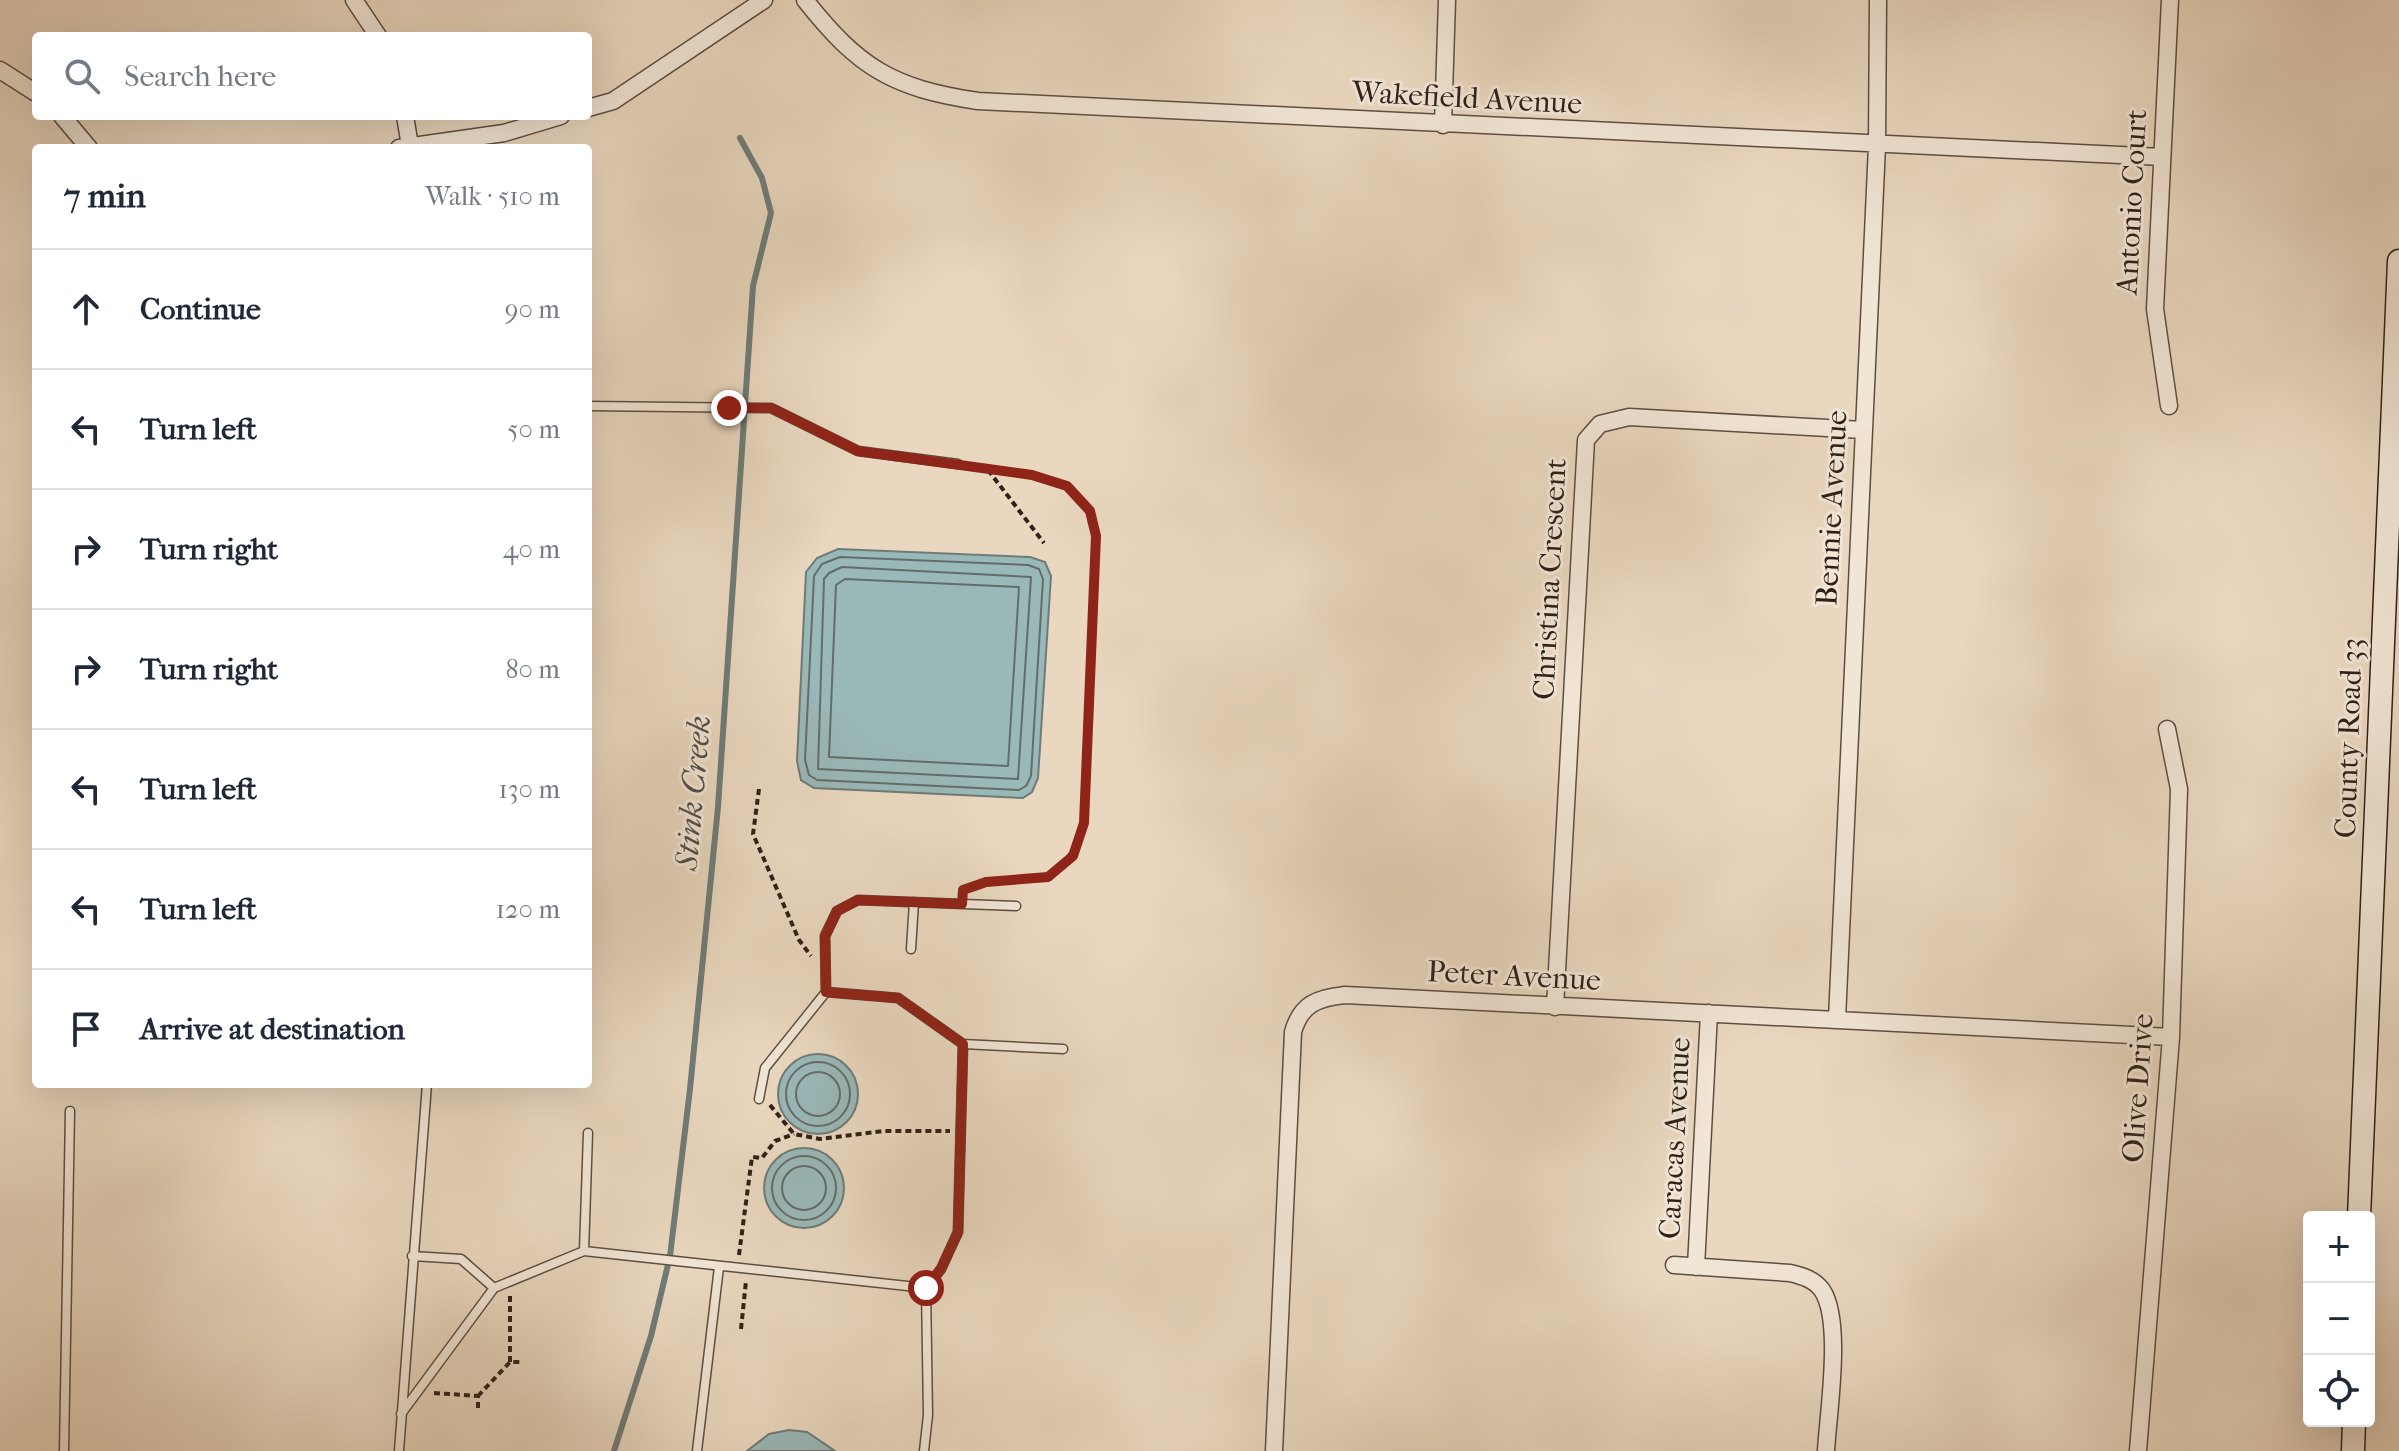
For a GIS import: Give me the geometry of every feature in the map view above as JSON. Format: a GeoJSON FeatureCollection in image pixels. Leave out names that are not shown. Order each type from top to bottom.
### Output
{"type":"FeatureCollection","features":[{"type":"Feature","properties":{"kind":"main road","name":"County Road 33"},"geometry":{"type":"LineString","coordinates":[[2359,1211],[2399,261]]}},
{"type":"Feature","properties":{"kind":"main road"},"geometry":{"type":"LineString","coordinates":[[2353,1451],[2354,1427]]}},
{"type":"Feature","properties":{"kind":"street"},"geometry":{"type":"LineString","coordinates":[[354,0],[375,32]]}},
{"type":"Feature","properties":{"kind":"street"},"geometry":{"type":"LineString","coordinates":[[592,107],[613,101],[764,0]]}},
{"type":"Feature","properties":{"kind":"street","name":"Wakefield Avenue"},"geometry":{"type":"LineString","coordinates":[[805,0],[857,58],[905,85],[947,96],[1443,125],[2162,157]]}},
{"type":"Feature","properties":{"kind":"street"},"geometry":{"type":"LineString","coordinates":[[1443,125],[1447,0]]}},
{"type":"Feature","properties":{"kind":"street","name":"Bennie Avenue"},"geometry":{"type":"LineString","coordinates":[[1837,1019],[1877,146],[1878,0]]}},
{"type":"Feature","properties":{"kind":"street","name":"Antonio Court"},"geometry":{"type":"LineString","coordinates":[[2169,406],[2155,322],[2170,0]]}},
{"type":"Feature","properties":{"kind":"street"},"geometry":{"type":"LineString","coordinates":[[0,70],[32,90]]}},
{"type":"Feature","properties":{"kind":"street"},"geometry":{"type":"LineString","coordinates":[[65,120],[86,144]]}},
{"type":"Feature","properties":{"kind":"street"},"geometry":{"type":"LineString","coordinates":[[405,120],[405,144]]}},
{"type":"Feature","properties":{"kind":"street"},"geometry":{"type":"LineString","coordinates":[[426,144],[504,133],[548,120]]}},
{"type":"Feature","properties":{"kind":"street","name":"Christina Crescent"},"geometry":{"type":"LineString","coordinates":[[1555,1007],[1586,440],[1600,424],[1629,417],[1863,430]]}},
{"type":"Feature","properties":{"kind":"street","name":"Olive Drive"},"geometry":{"type":"LineString","coordinates":[[2138,1451],[2171,1037],[2179,789],[2167,729]]}},
{"type":"Feature","properties":{"kind":"street","name":"Peter Avenue"},"geometry":{"type":"LineString","coordinates":[[1274,1451],[1293,1032],[1303,1007],[1315,1001],[1345,995],[2171,1037]]}},
{"type":"Feature","properties":{"kind":"street","name":"Caracas Avenue"},"geometry":{"type":"LineString","coordinates":[[1696,1267],[1709,1013]]}},
{"type":"Feature","properties":{"kind":"street"},"geometry":{"type":"LineString","coordinates":[[1674,1265],[1790,1273],[1807,1277],[1821,1289],[1829,1307],[1832,1336],[1826,1451]]}},
{"type":"Feature","properties":{"kind":"lane"},"geometry":{"type":"LineString","coordinates":[[592,406],[771,408],[858,451],[958,464]]}},
{"type":"Feature","properties":{"kind":"lane"},"geometry":{"type":"LineString","coordinates":[[760,1094],[765,1068],[826,992],[825,936],[837,911],[858,900],[1016,906]]}},
{"type":"Feature","properties":{"kind":"lane"},"geometry":{"type":"LineString","coordinates":[[911,949],[914,902]]}},
{"type":"Feature","properties":{"kind":"lane"},"geometry":{"type":"LineString","coordinates":[[826,992],[898,998],[963,1044],[1063,1049]]}},
{"type":"Feature","properties":{"kind":"lane"},"geometry":{"type":"LineString","coordinates":[[924,1451],[928,1415],[926,1288],[941,1269],[958,1232],[963,1044]]}},
{"type":"Feature","properties":{"kind":"lane"},"geometry":{"type":"LineString","coordinates":[[399,1451],[427,1088]]}},
{"type":"Feature","properties":{"kind":"lane"},"geometry":{"type":"LineString","coordinates":[[64,1451],[70,1111]]}},
{"type":"Feature","properties":{"kind":"lane"},"geometry":{"type":"LineString","coordinates":[[584,1251],[588,1133]]}},
{"type":"Feature","properties":{"kind":"lane"},"geometry":{"type":"LineString","coordinates":[[401,1414],[494,1288],[584,1251],[926,1288]]}},
{"type":"Feature","properties":{"kind":"lane"},"geometry":{"type":"LineString","coordinates":[[412,1256],[461,1259],[494,1288]]}},
{"type":"Feature","properties":{"kind":"lane"},"geometry":{"type":"LineString","coordinates":[[697,1451],[719,1267]]}},
{"type":"Feature","properties":{"kind":"path"},"geometry":{"type":"LineString","coordinates":[[958,464],[1032,475],[1067,486],[1090,511],[1096,536],[1084,823],[1073,856],[1048,877],[986,882],[963,890],[962,904]]}},
{"type":"Feature","properties":{"kind":"path"},"geometry":{"type":"LineString","coordinates":[[986,468],[1044,543]]}},
{"type":"Feature","properties":{"kind":"path"},"geometry":{"type":"LineString","coordinates":[[759,789],[753,834],[799,940],[811,956],[825,958]]}},
{"type":"Feature","properties":{"kind":"path"},"geometry":{"type":"LineString","coordinates":[[760,1094],[794,1134]]}},
{"type":"Feature","properties":{"kind":"path"},"geometry":{"type":"LineString","coordinates":[[741,1329],[752,1157],[762,1158],[775,1141],[794,1134],[820,1139],[883,1131],[960,1131]]}},
{"type":"Feature","properties":{"kind":"path"},"geometry":{"type":"LineString","coordinates":[[478,1409],[478,1396],[510,1362],[510,1281]]}},
{"type":"Feature","properties":{"kind":"path"},"geometry":{"type":"LineString","coordinates":[[510,1362],[522,1362]]}},
{"type":"Feature","properties":{"kind":"path"},"geometry":{"type":"LineString","coordinates":[[417,1392],[478,1396]]}},
{"type":"Feature","properties":{"kind":"water"},"geometry":{"type":"Polygon","coordinates":[[[838,549],[1030,557],[1045,562],[1051,576],[1038,778],[1032,792],[1023,798],[814,788],[801,780],[797,761],[806,572],[817,558],[838,549]]]}},
{"type":"Feature","properties":{"kind":"water"},"geometry":{"type":"Polygon","coordinates":[[[818,1054],[833,1057],[846,1066],[855,1079],[858,1094],[855,1109],[846,1122],[833,1131],[818,1134],[803,1131],[790,1122],[781,1109],[778,1094],[781,1079],[790,1066],[803,1057],[818,1054]]]}},
{"type":"Feature","properties":{"kind":"water"},"geometry":{"type":"Polygon","coordinates":[[[804,1148],[819,1151],[832,1160],[841,1173],[844,1188],[841,1203],[832,1216],[819,1225],[804,1228],[789,1225],[776,1216],[767,1203],[764,1188],[767,1173],[776,1160],[789,1151],[804,1148]]]}},
{"type":"Feature","properties":{"kind":"water"},"geometry":{"type":"Polygon","coordinates":[[[789,1430],[807,1432],[835,1451],[747,1451],[769,1434],[789,1430]]]}},
{"type":"Feature","properties":{"kind":"waterway","name":"Stink Creek"},"geometry":{"type":"LineString","coordinates":[[614,1451],[651,1336],[670,1256],[718,807],[753,286],[771,213],[762,178],[740,138]]}},
{"type":"Feature","properties":{"kind":"route"},"geometry":{"type":"LineString","coordinates":[[729,408],[771,408],[858,451],[1032,475],[1067,486],[1090,511],[1096,536],[1084,823],[1073,856],[1048,877],[986,882],[963,890],[962,904],[858,900],[837,911],[825,936],[826,992],[898,998],[963,1044],[958,1232],[941,1269],[926,1288]]}}]}
